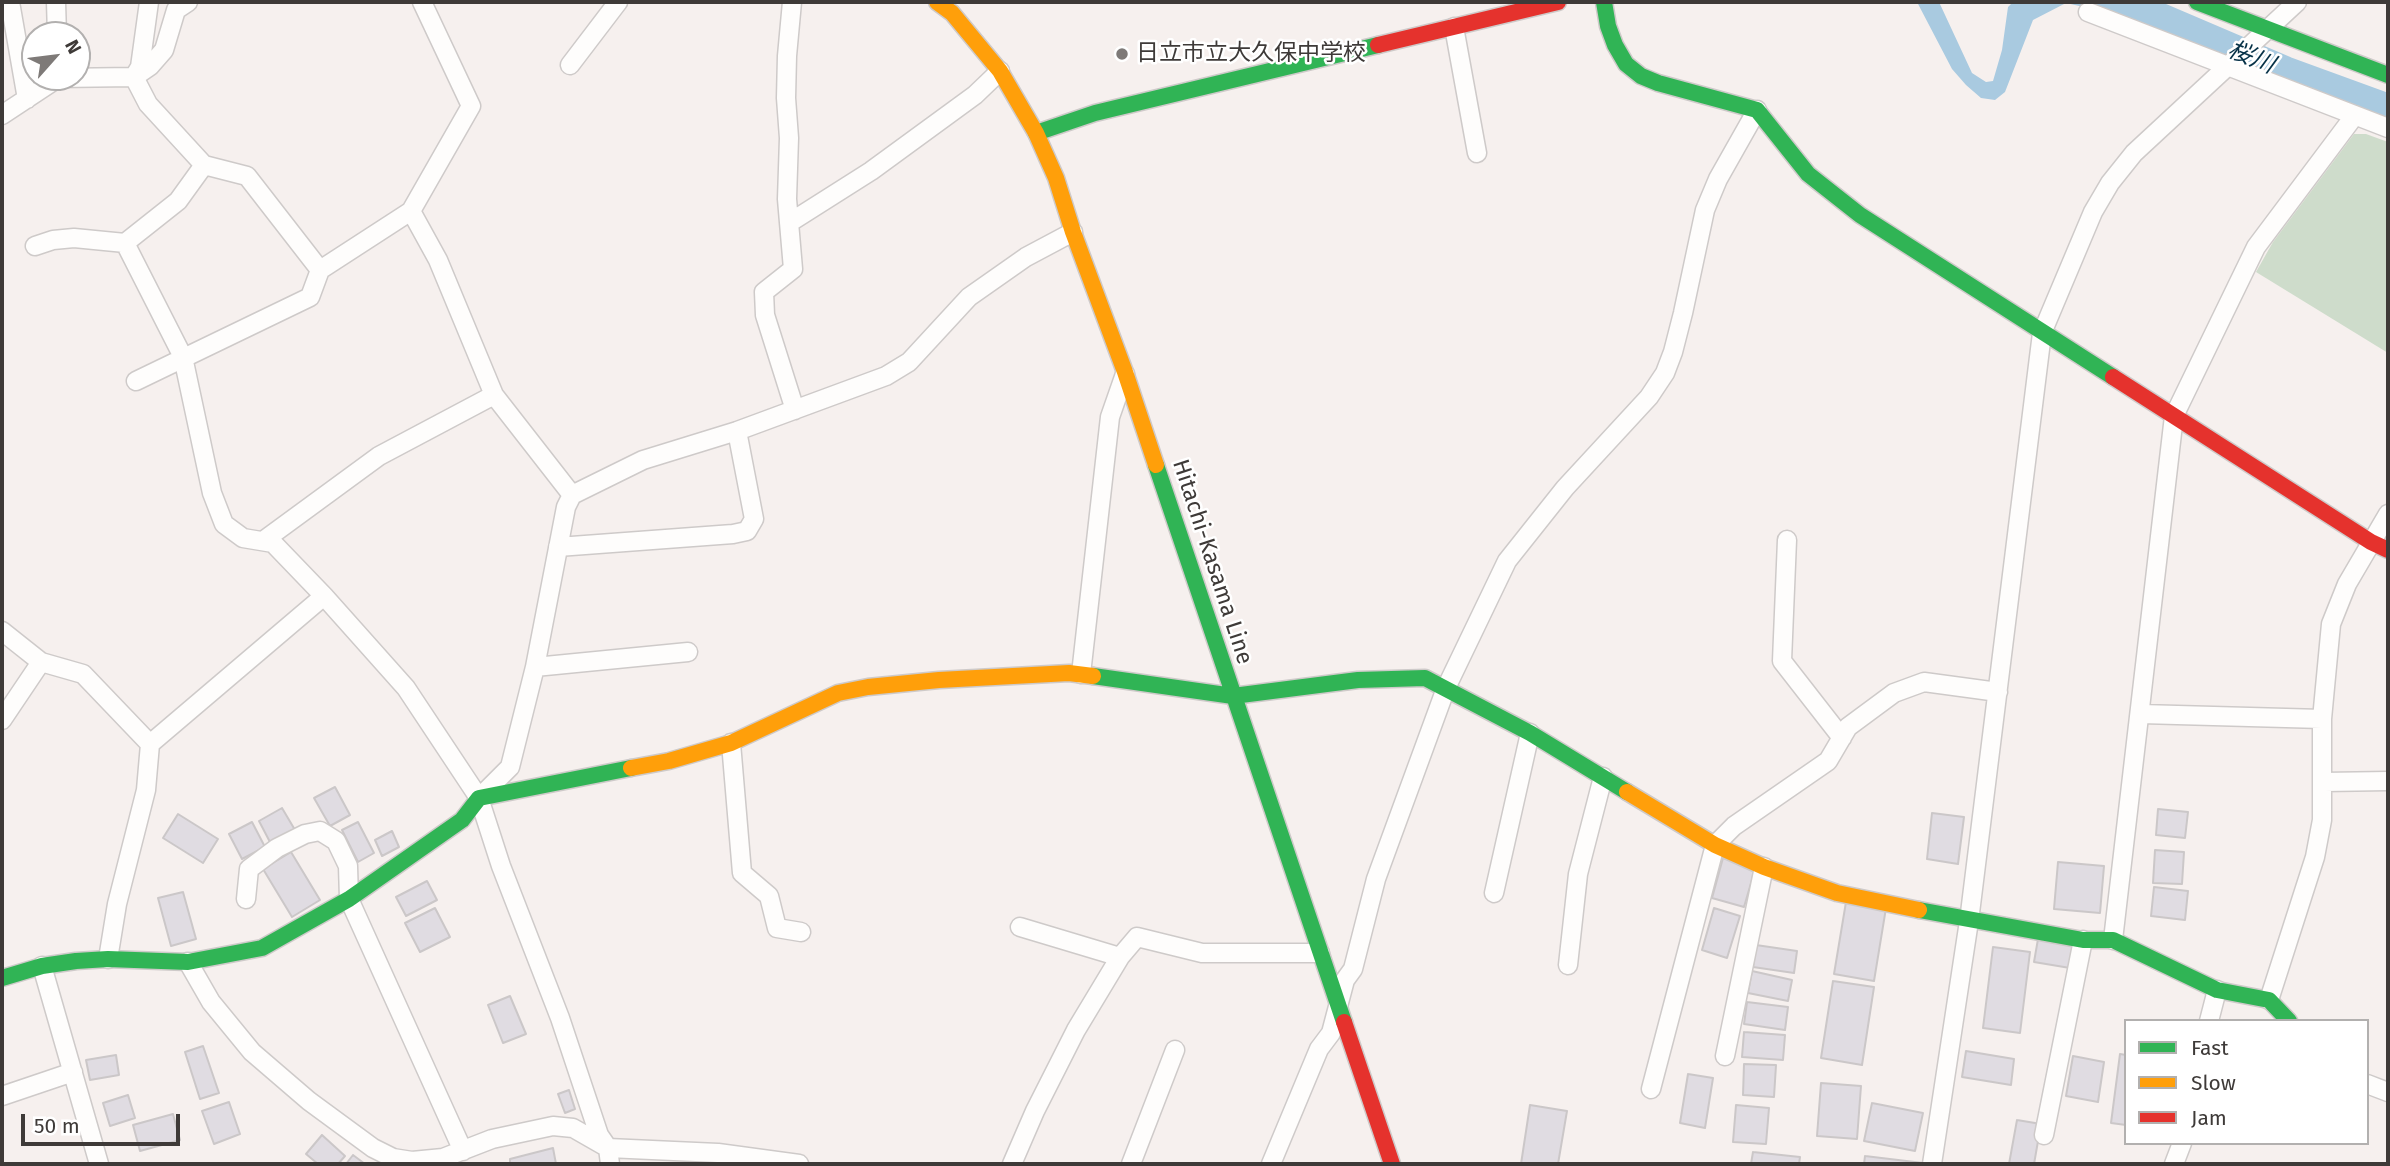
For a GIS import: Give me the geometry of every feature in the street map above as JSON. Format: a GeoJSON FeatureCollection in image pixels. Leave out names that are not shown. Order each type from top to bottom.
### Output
{"type":"FeatureCollection","features":[{"type":"Feature","properties":{"kind":"street"},"geometry":{"type":"LineString","coordinates":[[10,2],[27,99]]}},
{"type":"Feature","properties":{"kind":"street"},"geometry":{"type":"LineString","coordinates":[[56,2],[57,21]]}},
{"type":"Feature","properties":{"kind":"street"},"geometry":{"type":"LineString","coordinates":[[134,77],[139,67],[149,2]]}},
{"type":"Feature","properties":{"kind":"street"},"geometry":{"type":"LineString","coordinates":[[91,77],[134,77],[150,66],[164,50],[176,10],[188,2]]}},
{"type":"Feature","properties":{"kind":"street"},"geometry":{"type":"LineString","coordinates":[[135,381],[310,297],[320,270],[411,211],[471,106],[422,2]]}},
{"type":"Feature","properties":{"kind":"street"},"geometry":{"type":"LineString","coordinates":[[570,65],[618,2]]}},
{"type":"Feature","properties":{"kind":"street"},"geometry":{"type":"LineString","coordinates":[[792,2],[786,98],[789,138],[787,199],[793,269],[764,292],[765,315],[795,410]]}},
{"type":"Feature","properties":{"kind":"street","name":"Hitachi-Kasama Line"},"geometry":{"type":"LineString","coordinates":[[937,2],[952,13],[1000,71],[1036,133],[1056,178],[1125,372],[1392,1164]]}},
{"type":"Feature","properties":{"kind":"street"},"geometry":{"type":"LineString","coordinates":[[1036,133],[1095,113],[1558,2]]}},
{"type":"Feature","properties":{"kind":"street"},"geometry":{"type":"LineString","coordinates":[[1604,2],[1615,45],[1626,64],[1641,76],[1757,110],[1800,165],[1830,194],[1860,215],[2388,551]]}},
{"type":"Feature","properties":{"kind":"street"},"geometry":{"type":"LineString","coordinates":[[2197,2],[2262,34],[2388,75]]}},
{"type":"Feature","properties":{"kind":"street"},"geometry":{"type":"LineString","coordinates":[[1932,1164],[1969,921],[2042,333],[2093,212],[2110,183],[2134,153],[2297,2]]}},
{"type":"Feature","properties":{"kind":"street"},"geometry":{"type":"LineString","coordinates":[[2088,12],[2231,63],[2388,128]]}},
{"type":"Feature","properties":{"kind":"street"},"geometry":{"type":"LineString","coordinates":[[1454,27],[1477,153]]}},
{"type":"Feature","properties":{"kind":"street"},"geometry":{"type":"LineString","coordinates":[[789,223],[892,156],[975,95],[1000,71]]}},
{"type":"Feature","properties":{"kind":"street"},"geometry":{"type":"LineString","coordinates":[[134,77],[148,104],[204,165],[247,176],[320,270]]}},
{"type":"Feature","properties":{"kind":"street"},"geometry":{"type":"LineString","coordinates":[[2,115],[38,91]]}},
{"type":"Feature","properties":{"kind":"street"},"geometry":{"type":"LineString","coordinates":[[1271,1164],[1319,1049],[1331,1033],[1345,979],[1353,969],[1376,879],[1446,688],[1507,561],[1565,488],[1649,397],[1665,373],[1683,313],[1705,210],[1718,179],[1757,110]]}},
{"type":"Feature","properties":{"kind":"street"},"geometry":{"type":"LineString","coordinates":[[2113,940],[2174,416],[2256,247],[2354,115]]}},
{"type":"Feature","properties":{"kind":"street"},"geometry":{"type":"LineString","coordinates":[[35,246],[53,240],[74,239],[125,243],[178,201],[204,165]]}},
{"type":"Feature","properties":{"kind":"street"},"geometry":{"type":"LineString","coordinates":[[411,211],[439,260],[494,395],[572,495]]}},
{"type":"Feature","properties":{"kind":"street"},"geometry":{"type":"LineString","coordinates":[[2,978],[42,966],[108,959],[188,962],[262,948],[349,899],[462,820],[509,767],[535,667],[566,507],[572,495],[643,460],[737,431],[886,376],[909,362],[969,297],[1026,257],[1073,232]]}},
{"type":"Feature","properties":{"kind":"street"},"geometry":{"type":"LineString","coordinates":[[125,243],[183,357],[212,493],[224,524],[243,538],[273,543],[324,596],[406,688],[479,798],[501,866],[560,1018],[609,1156]]}},
{"type":"Feature","properties":{"kind":"street"},"geometry":{"type":"LineString","coordinates":[[1081,674],[1110,417],[1125,372]]}},
{"type":"Feature","properties":{"kind":"street"},"geometry":{"type":"LineString","coordinates":[[263,541],[379,456],[494,395]]}},
{"type":"Feature","properties":{"kind":"street"},"geometry":{"type":"LineString","coordinates":[[558,547],[747,531],[754,519],[737,431]]}},
{"type":"Feature","properties":{"kind":"street"},"geometry":{"type":"LineString","coordinates":[[2269,1000],[2315,857],[2322,820],[2322,719],[2331,624],[2347,584],[2388,514]]}},
{"type":"Feature","properties":{"kind":"street"},"geometry":{"type":"LineString","coordinates":[[1787,540],[1782,661],[1842,738]]}},
{"type":"Feature","properties":{"kind":"street"},"geometry":{"type":"LineString","coordinates":[[108,959],[117,904],[146,790],[150,744],[324,596]]}},
{"type":"Feature","properties":{"kind":"street"},"geometry":{"type":"LineString","coordinates":[[2,631],[41,662],[83,674],[150,744]]}},
{"type":"Feature","properties":{"kind":"street"},"geometry":{"type":"LineString","coordinates":[[535,667],[688,652]]}},
{"type":"Feature","properties":{"kind":"street"},"geometry":{"type":"LineString","coordinates":[[2,720],[41,662]]}},
{"type":"Feature","properties":{"kind":"street"},"geometry":{"type":"LineString","coordinates":[[479,798],[668,761],[731,743],[838,693],[858,689],[939,680],[1069,673],[1233,696],[1358,680],[1424,678],[1530,733],[1714,845],[1764,867],[1837,893],[1969,921],[2083,940],[2113,940],[2217,990],[2269,1000],[2287,1019]]}},
{"type":"Feature","properties":{"kind":"street"},"geometry":{"type":"LineString","coordinates":[[1651,1089],[1714,845],[1734,826],[1828,761],[1848,727],[1894,693],[1924,682],[1998,692]]}},
{"type":"Feature","properties":{"kind":"street"},"geometry":{"type":"LineString","coordinates":[[2141,714],[2322,719]]}},
{"type":"Feature","properties":{"kind":"street"},"geometry":{"type":"LineString","coordinates":[[1494,893],[1530,733]]}},
{"type":"Feature","properties":{"kind":"street"},"geometry":{"type":"LineString","coordinates":[[731,743],[742,873],[769,896],[777,928],[801,932]]}},
{"type":"Feature","properties":{"kind":"street"},"geometry":{"type":"LineString","coordinates":[[1568,965],[1578,874],[1603,777]]}},
{"type":"Feature","properties":{"kind":"street"},"geometry":{"type":"LineString","coordinates":[[2323,782],[2388,781]]}},
{"type":"Feature","properties":{"kind":"street"},"geometry":{"type":"LineString","coordinates":[[246,899],[249,869],[276,848],[305,834],[320,831],[336,841],[348,866],[349,899],[463,1151]]}},
{"type":"Feature","properties":{"kind":"street"},"geometry":{"type":"LineString","coordinates":[[1726,1056],[1764,867]]}},
{"type":"Feature","properties":{"kind":"street"},"geometry":{"type":"LineString","coordinates":[[1020,927],[1119,957]]}},
{"type":"Feature","properties":{"kind":"street"},"geometry":{"type":"LineString","coordinates":[[1013,1164],[1035,1111],[1076,1030],[1119,957],[1137,937],[1202,953],[1320,953]]}},
{"type":"Feature","properties":{"kind":"street"},"geometry":{"type":"LineString","coordinates":[[2044,1135],[2083,940]]}},
{"type":"Feature","properties":{"kind":"street"},"geometry":{"type":"LineString","coordinates":[[188,962],[211,1002],[252,1052],[309,1101],[373,1148],[393,1158],[426,1162],[492,1139],[553,1126],[573,1128],[609,1156],[718,1153],[799,1164]]}},
{"type":"Feature","properties":{"kind":"street"},"geometry":{"type":"LineString","coordinates":[[42,966],[99,1164]]}},
{"type":"Feature","properties":{"kind":"street"},"geometry":{"type":"LineString","coordinates":[[2210,1019],[2217,990]]}},
{"type":"Feature","properties":{"kind":"street"},"geometry":{"type":"LineString","coordinates":[[1131,1164],[1175,1050]]}},
{"type":"Feature","properties":{"kind":"street"},"geometry":{"type":"LineString","coordinates":[[2,1096],[73,1072]]}},
{"type":"Feature","properties":{"kind":"street"},"geometry":{"type":"LineString","coordinates":[[2369,1084],[2388,1092]]}},
{"type":"Feature","properties":{"kind":"street"},"geometry":{"type":"LineString","coordinates":[[450,1124],[492,1139]]}},
{"type":"Feature","properties":{"kind":"street"},"geometry":{"type":"LineString","coordinates":[[2174,1164],[2181,1145]]}},
{"type":"Feature","properties":{"kind":"green space"},"geometry":{"type":"Polygon","coordinates":[[[2354,134],[2366,134],[2388,142],[2388,353],[2256,272],[2273,242],[2354,134]]]}},
{"type":"Feature","properties":{"kind":"water"},"geometry":{"type":"Polygon","coordinates":[[[1917,2],[1939,2],[1972,73],[1986,82],[1993,81],[2002,50],[2008,7],[2013,2],[2144,2],[2242,37],[2223,56],[2093,9],[2066,3],[2033,20],[2005,92],[1995,100],[1981,98],[1952,69],[1917,2]]]}},
{"type":"Feature","properties":{"kind":"water"},"geometry":{"type":"Polygon","coordinates":[[[2267,56],[2388,103],[2388,118],[2254,67],[2267,56]]]}},
{"type":"Feature","properties":{"kind":"building"},"geometry":{"type":"Polygon","coordinates":[[[335,787],[350,815],[330,826],[314,798],[335,787]]]}},
{"type":"Feature","properties":{"kind":"building"},"geometry":{"type":"Polygon","coordinates":[[[282,808],[295,830],[271,844],[259,821],[282,808]]]}},
{"type":"Feature","properties":{"kind":"building"},"geometry":{"type":"Polygon","coordinates":[[[2158,809],[2188,812],[2185,838],[2156,835],[2158,809]]]}},
{"type":"Feature","properties":{"kind":"building"},"geometry":{"type":"Polygon","coordinates":[[[1932,813],[1964,817],[1958,864],[1927,859],[1932,813]]]}},
{"type":"Feature","properties":{"kind":"building"},"geometry":{"type":"Polygon","coordinates":[[[178,814],[218,839],[203,863],[163,838],[178,814]]]}},
{"type":"Feature","properties":{"kind":"building"},"geometry":{"type":"Polygon","coordinates":[[[252,822],[265,847],[242,859],[229,834],[252,822]]]}},
{"type":"Feature","properties":{"kind":"building"},"geometry":{"type":"Polygon","coordinates":[[[358,822],[374,853],[358,862],[342,830],[358,822]]]}},
{"type":"Feature","properties":{"kind":"building"},"geometry":{"type":"Polygon","coordinates":[[[392,831],[399,847],[382,856],[375,840],[392,831]]]}},
{"type":"Feature","properties":{"kind":"building"},"geometry":{"type":"Polygon","coordinates":[[[2155,850],[2184,852],[2182,884],[2153,883],[2155,850]]]}},
{"type":"Feature","properties":{"kind":"building"},"geometry":{"type":"Polygon","coordinates":[[[291,852],[320,900],[292,917],[263,869],[291,852]]]}},
{"type":"Feature","properties":{"kind":"building"},"geometry":{"type":"Polygon","coordinates":[[[1723,858],[1756,866],[1744,907],[1712,898],[1723,858]]]}},
{"type":"Feature","properties":{"kind":"building"},"geometry":{"type":"Polygon","coordinates":[[[2058,862],[2104,866],[2100,913],[2054,909],[2058,862]]]}},
{"type":"Feature","properties":{"kind":"building"},"geometry":{"type":"Polygon","coordinates":[[[427,881],[437,900],[406,916],[396,897],[427,881]]]}},
{"type":"Feature","properties":{"kind":"building"},"geometry":{"type":"Polygon","coordinates":[[[2154,887],[2188,891],[2185,920],[2151,916],[2154,887]]]}},
{"type":"Feature","properties":{"kind":"building"},"geometry":{"type":"Polygon","coordinates":[[[183,892],[196,939],[171,946],[158,898],[183,892]]]}},
{"type":"Feature","properties":{"kind":"building"},"geometry":{"type":"Polygon","coordinates":[[[1846,902],[1886,908],[1874,981],[1834,974],[1846,902]]]}},
{"type":"Feature","properties":{"kind":"building"},"geometry":{"type":"Polygon","coordinates":[[[435,908],[450,937],[420,952],[405,923],[435,908]]]}},
{"type":"Feature","properties":{"kind":"building"},"geometry":{"type":"Polygon","coordinates":[[[1714,908],[1740,916],[1727,958],[1702,950],[1714,908]]]}},
{"type":"Feature","properties":{"kind":"building"},"geometry":{"type":"Polygon","coordinates":[[[2038,939],[2073,944],[2070,968],[2034,962],[2038,939]]]}},
{"type":"Feature","properties":{"kind":"building"},"geometry":{"type":"Polygon","coordinates":[[[1756,945],[1797,951],[1794,973],[1753,967],[1756,945]]]}},
{"type":"Feature","properties":{"kind":"building"},"geometry":{"type":"Polygon","coordinates":[[[1993,947],[2030,952],[2020,1033],[1983,1028],[1993,947]]]}},
{"type":"Feature","properties":{"kind":"building"},"geometry":{"type":"Polygon","coordinates":[[[1752,971],[1792,980],[1788,1001],[1748,993],[1752,971]]]}},
{"type":"Feature","properties":{"kind":"building"},"geometry":{"type":"Polygon","coordinates":[[[1833,981],[1874,987],[1862,1065],[1821,1058],[1833,981]]]}},
{"type":"Feature","properties":{"kind":"building"},"geometry":{"type":"Polygon","coordinates":[[[510,996],[526,1034],[503,1043],[488,1005],[510,996]]]}},
{"type":"Feature","properties":{"kind":"building"},"geometry":{"type":"Polygon","coordinates":[[[1747,1002],[1788,1007],[1785,1030],[1744,1024],[1747,1002]]]}},
{"type":"Feature","properties":{"kind":"building"},"geometry":{"type":"Polygon","coordinates":[[[1744,1032],[1785,1035],[1783,1060],[1742,1057],[1744,1032]]]}},
{"type":"Feature","properties":{"kind":"building"},"geometry":{"type":"Polygon","coordinates":[[[203,1046],[219,1093],[200,1099],[185,1052],[203,1046]]]}},
{"type":"Feature","properties":{"kind":"building"},"geometry":{"type":"Polygon","coordinates":[[[1966,1051],[2014,1059],[2011,1085],[1962,1077],[1966,1051]]]}},
{"type":"Feature","properties":{"kind":"building"},"geometry":{"type":"Polygon","coordinates":[[[2120,1054],[2124,1055],[2124,1125],[2111,1123],[2120,1054]]]}},
{"type":"Feature","properties":{"kind":"building"},"geometry":{"type":"Polygon","coordinates":[[[116,1055],[119,1075],[90,1080],[86,1060],[116,1055]]]}},
{"type":"Feature","properties":{"kind":"building"},"geometry":{"type":"Polygon","coordinates":[[[2073,1056],[2104,1062],[2098,1102],[2066,1096],[2073,1056]]]}},
{"type":"Feature","properties":{"kind":"building"},"geometry":{"type":"Polygon","coordinates":[[[1744,1064],[1776,1065],[1774,1097],[1743,1095],[1744,1064]]]}},
{"type":"Feature","properties":{"kind":"building"},"geometry":{"type":"Polygon","coordinates":[[[1688,1074],[1713,1078],[1705,1128],[1680,1123],[1688,1074]]]}},
{"type":"Feature","properties":{"kind":"building"},"geometry":{"type":"Polygon","coordinates":[[[1821,1083],[1861,1086],[1857,1139],[1817,1136],[1821,1083]]]}},
{"type":"Feature","properties":{"kind":"building"},"geometry":{"type":"Polygon","coordinates":[[[569,1090],[575,1109],[565,1113],[558,1094],[569,1090]]]}},
{"type":"Feature","properties":{"kind":"building"},"geometry":{"type":"Polygon","coordinates":[[[128,1095],[135,1118],[110,1126],[103,1103],[128,1095]]]}},
{"type":"Feature","properties":{"kind":"building"},"geometry":{"type":"Polygon","coordinates":[[[229,1102],[240,1134],[214,1144],[202,1111],[229,1102]]]}},
{"type":"Feature","properties":{"kind":"building"},"geometry":{"type":"Polygon","coordinates":[[[1872,1103],[1923,1113],[1915,1151],[1864,1141],[1872,1103]]]}},
{"type":"Feature","properties":{"kind":"building"},"geometry":{"type":"Polygon","coordinates":[[[1530,1105],[1567,1111],[1558,1164],[1521,1164],[1530,1105]]]}},
{"type":"Feature","properties":{"kind":"building"},"geometry":{"type":"Polygon","coordinates":[[[1736,1105],[1769,1108],[1766,1144],[1733,1142],[1736,1105]]]}},
{"type":"Feature","properties":{"kind":"building"},"geometry":{"type":"Polygon","coordinates":[[[173,1114],[180,1140],[140,1151],[133,1125],[173,1114]]]}},
{"type":"Feature","properties":{"kind":"building"},"geometry":{"type":"Polygon","coordinates":[[[2017,1120],[2041,1124],[2034,1164],[2009,1164],[2017,1120]]]}},
{"type":"Feature","properties":{"kind":"building"},"geometry":{"type":"Polygon","coordinates":[[[322,1135],[345,1156],[338,1164],[318,1164],[306,1154],[322,1135]]]}},
{"type":"Feature","properties":{"kind":"building"},"geometry":{"type":"Polygon","coordinates":[[[553,1148],[556,1164],[510,1164],[510,1159],[553,1148]]]}},
{"type":"Feature","properties":{"kind":"building"},"geometry":{"type":"Polygon","coordinates":[[[1753,1152],[1800,1157],[1799,1164],[1751,1164],[1753,1152]]]}},
{"type":"Feature","properties":{"kind":"building"},"geometry":{"type":"Polygon","coordinates":[[[353,1155],[365,1164],[346,1164],[353,1155]]]}},
{"type":"Feature","properties":{"kind":"building"},"geometry":{"type":"Polygon","coordinates":[[[1865,1156],[1923,1163],[1864,1164],[1865,1156]]]}},
{"type":"Feature","properties":{"kind":"waterway","name":"桜川"},"geometry":{"type":"LineString","coordinates":[[2113,2],[2284,75],[2388,113]]}},
{"type":"Feature","properties":{"kind":"traffic: fast"},"geometry":{"type":"LineString","coordinates":[[1604,2],[1615,45],[1626,64],[1641,76],[1757,110],[1808,174],[1860,215],[2113,377]]}},
{"type":"Feature","properties":{"kind":"traffic: fast"},"geometry":{"type":"LineString","coordinates":[[2197,2],[2388,75]]}},
{"type":"Feature","properties":{"kind":"traffic: fast"},"geometry":{"type":"LineString","coordinates":[[1036,133],[1095,113],[1378,45]]}},
{"type":"Feature","properties":{"kind":"traffic: fast"},"geometry":{"type":"LineString","coordinates":[[1156,465],[1344,1022]]}},
{"type":"Feature","properties":{"kind":"traffic: fast"},"geometry":{"type":"LineString","coordinates":[[1093,676],[1233,696],[1358,680],[1425,678],[1530,733],[1627,792]]}},
{"type":"Feature","properties":{"kind":"traffic: fast"},"geometry":{"type":"LineString","coordinates":[[2,978],[42,966],[76,961],[108,959],[188,962],[262,948],[349,899],[462,820],[479,798],[631,768]]}},
{"type":"Feature","properties":{"kind":"traffic: fast"},"geometry":{"type":"LineString","coordinates":[[1919,910],[2083,940],[2113,940],[2217,990],[2269,1000],[2287,1019]]}},
{"type":"Feature","properties":{"kind":"traffic: slow"},"geometry":{"type":"LineString","coordinates":[[937,2],[952,13],[1000,71],[1036,133],[1056,178],[1156,465]]}},
{"type":"Feature","properties":{"kind":"traffic: slow"},"geometry":{"type":"LineString","coordinates":[[631,768],[669,761],[731,743],[838,693],[868,687],[1069,673],[1093,676]]}},
{"type":"Feature","properties":{"kind":"traffic: slow"},"geometry":{"type":"LineString","coordinates":[[1627,792],[1715,845],[1764,867],[1837,893],[1919,910]]}},
{"type":"Feature","properties":{"kind":"traffic: jam"},"geometry":{"type":"LineString","coordinates":[[1378,45],[1558,2]]}},
{"type":"Feature","properties":{"kind":"traffic: jam"},"geometry":{"type":"LineString","coordinates":[[2113,377],[2371,542],[2388,550]]}},
{"type":"Feature","properties":{"kind":"traffic: jam"},"geometry":{"type":"LineString","coordinates":[[1344,1022],[1392,1164]]}},
{"type":"Feature","properties":{"kind":"place","name":"日立市立大久保中学校"},"geometry":{"type":"Point","coordinates":[1122,54]}}]}
